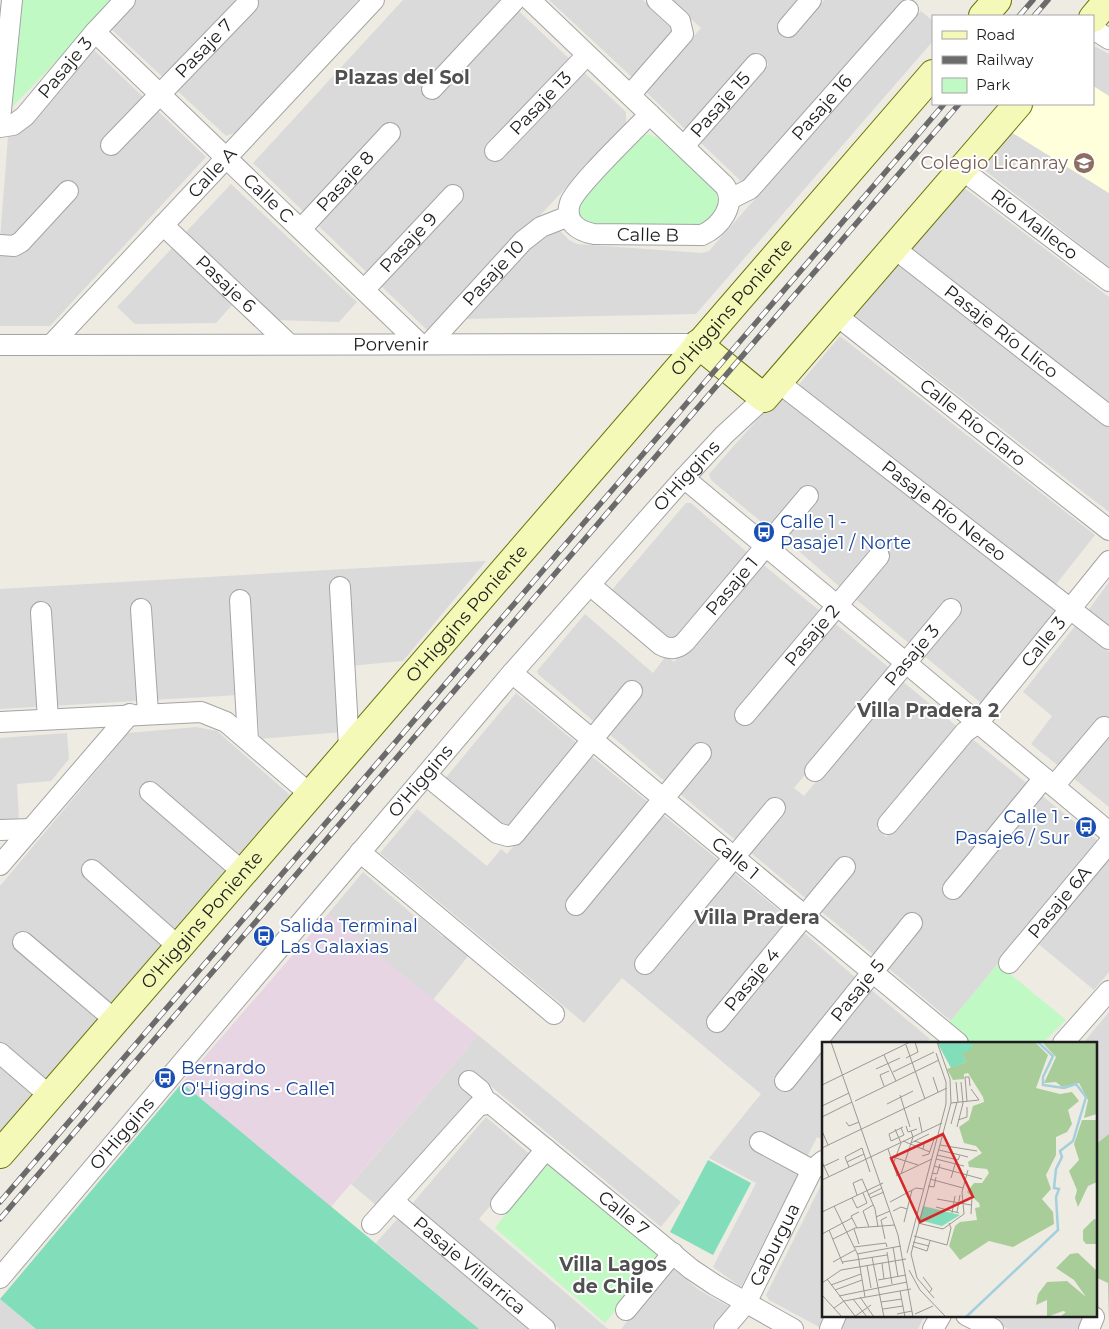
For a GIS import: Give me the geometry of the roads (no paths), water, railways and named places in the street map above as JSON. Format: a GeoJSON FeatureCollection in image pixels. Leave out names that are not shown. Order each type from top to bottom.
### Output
{"type":"FeatureCollection","features":[{"type":"Feature","properties":{"kind":"street"},"geometry":{"type":"LineString","coordinates":[[0,120],[12,0]]}},
{"type":"Feature","properties":{"kind":"street","name":"Pasaje 3"},"geometry":{"type":"LineString","coordinates":[[0,127],[13,124],[25,116],[95,32],[125,0]]}},
{"type":"Feature","properties":{"kind":"street","name":"Calle A"},"geometry":{"type":"LineString","coordinates":[[51,345],[374,0]]}},
{"type":"Feature","properties":{"kind":"street"},"geometry":{"type":"LineString","coordinates":[[432,89],[515,0]]}},
{"type":"Feature","properties":{"kind":"street"},"geometry":{"type":"LineString","coordinates":[[530,0],[725,186],[730,199]]}},
{"type":"Feature","properties":{"kind":"street"},"geometry":{"type":"LineString","coordinates":[[630,95],[683,34],[680,21],[657,0]]}},
{"type":"Feature","properties":{"kind":"street"},"geometry":{"type":"LineString","coordinates":[[788,27],[811,0]]}},
{"type":"Feature","properties":{"kind":"street"},"geometry":{"type":"LineString","coordinates":[[984,15],[997,0]]}},
{"type":"Feature","properties":{"kind":"street"},"geometry":{"type":"LineString","coordinates":[[1094,17],[1108,0]]}},
{"type":"Feature","properties":{"kind":"street","name":"Pasaje 7"},"geometry":{"type":"LineString","coordinates":[[160,94],[248,3]]}},
{"type":"Feature","properties":{"kind":"street","name":"Pasaje 16"},"geometry":{"type":"LineString","coordinates":[[730,199],[750,189],[908,10]]}},
{"type":"Feature","properties":{"kind":"street"},"geometry":{"type":"LineString","coordinates":[[1094,30],[1109,38]]}},
{"type":"Feature","properties":{"kind":"street","name":"Calle C"},"geometry":{"type":"LineString","coordinates":[[95,32],[364,290],[425,344]]}},
{"type":"Feature","properties":{"kind":"street","name":"Pasaje 13"},"geometry":{"type":"LineString","coordinates":[[495,151],[588,55]]}},
{"type":"Feature","properties":{"kind":"street","name":"Pasaje 15"},"geometry":{"type":"LineString","coordinates":[[684,146],[756,64]]}},
{"type":"Feature","properties":{"kind":"street","name":"O'Higgins Poniente"},"geometry":{"type":"LineString","coordinates":[[0,1154],[932,75]]}},
{"type":"Feature","properties":{"kind":"street"},"geometry":{"type":"LineString","coordinates":[[111,145],[160,94]]}},
{"type":"Feature","properties":{"kind":"street","name":"O'Higgins"},"geometry":{"type":"LineString","coordinates":[[0,1278],[512,673],[684,478],[724,435],[771,390],[1017,105]]}},
{"type":"Feature","properties":{"kind":"street"},"geometry":{"type":"LineString","coordinates":[[569,216],[570,203],[578,190],[650,114]]}},
{"type":"Feature","properties":{"kind":"street","name":"Pasaje 8"},"geometry":{"type":"LineString","coordinates":[[301,229],[390,134]]}},
{"type":"Feature","properties":{"kind":"street","name":"Río Malleco"},"geometry":{"type":"LineString","coordinates":[[961,169],[1109,281]]}},
{"type":"Feature","properties":{"kind":"street"},"geometry":{"type":"LineString","coordinates":[[0,245],[14,246],[20,242],[68,190]]}},
{"type":"Feature","properties":{"kind":"street","name":"Pasaje 9"},"geometry":{"type":"LineString","coordinates":[[364,290],[453,195]]}},
{"type":"Feature","properties":{"kind":"street","name":"Calle B"},"geometry":{"type":"LineString","coordinates":[[569,216],[570,222],[580,230],[594,234],[702,235],[715,227],[726,212],[730,199]]}},
{"type":"Feature","properties":{"kind":"street","name":"Pasaje 10"},"geometry":{"type":"LineString","coordinates":[[425,344],[523,241],[541,228],[569,216]]}},
{"type":"Feature","properties":{"kind":"street","name":"Pasaje 6"},"geometry":{"type":"LineString","coordinates":[[163,225],[289,344]]}},
{"type":"Feature","properties":{"kind":"street","name":"Pasaje Río Llico"},"geometry":{"type":"LineString","coordinates":[[894,248],[1109,416]]}},
{"type":"Feature","properties":{"kind":"street","name":"Calle Río Claro"},"geometry":{"type":"LineString","coordinates":[[836,315],[1109,530]]}},
{"type":"Feature","properties":{"kind":"street"},"geometry":{"type":"LineString","coordinates":[[698,344],[771,390]]}},
{"type":"Feature","properties":{"kind":"street","name":"Porvenir"},"geometry":{"type":"LineString","coordinates":[[0,345],[698,344]]}},
{"type":"Feature","properties":{"kind":"street","name":"Pasaje Río Nereo"},"geometry":{"type":"LineString","coordinates":[[771,390],[1109,639]]}},
{"type":"Feature","properties":{"kind":"street"},"geometry":{"type":"LineString","coordinates":[[684,478],[1109,832]]}},
{"type":"Feature","properties":{"kind":"street","name":"Pasaje 1"},"geometry":{"type":"LineString","coordinates":[[590,584],[661,644],[673,648],[685,642],[808,496]]}},
{"type":"Feature","properties":{"kind":"street","name":"Pasaje 2"},"geometry":{"type":"LineString","coordinates":[[745,715],[879,556]]}},
{"type":"Feature","properties":{"kind":"street","name":"Calle 3"},"geometry":{"type":"LineString","coordinates":[[978,723],[1109,561]]}},
{"type":"Feature","properties":{"kind":"street"},"geometry":{"type":"LineString","coordinates":[[340,587],[349,748]]}},
{"type":"Feature","properties":{"kind":"street"},"geometry":{"type":"LineString","coordinates":[[240,600],[248,740]]}},
{"type":"Feature","properties":{"kind":"street","name":"Pasaje 3"},"geometry":{"type":"LineString","coordinates":[[815,771],[951,608]]}},
{"type":"Feature","properties":{"kind":"street"},"geometry":{"type":"LineString","coordinates":[[0,865],[31,829],[139,714],[141,609]]}},
{"type":"Feature","properties":{"kind":"street"},"geometry":{"type":"LineString","coordinates":[[41,612],[48,719]]}},
{"type":"Feature","properties":{"kind":"street","name":"Calle 1"},"geometry":{"type":"LineString","coordinates":[[512,673],[873,972],[946,1039]]}},
{"type":"Feature","properties":{"kind":"street"},"geometry":{"type":"LineString","coordinates":[[426,775],[498,833],[508,836],[519,831],[632,691]]}},
{"type":"Feature","properties":{"kind":"street"},"geometry":{"type":"LineString","coordinates":[[0,722],[201,712],[226,722],[310,794]]}},
{"type":"Feature","properties":{"kind":"street"},"geometry":{"type":"LineString","coordinates":[[888,824],[965,732],[978,723]]}},
{"type":"Feature","properties":{"kind":"street"},"geometry":{"type":"LineString","coordinates":[[953,889],[1049,782],[1104,727]]}},
{"type":"Feature","properties":{"kind":"street"},"geometry":{"type":"LineString","coordinates":[[576,905],[701,753]]}},
{"type":"Feature","properties":{"kind":"street"},"geometry":{"type":"LineString","coordinates":[[150,792],[243,872]]}},
{"type":"Feature","properties":{"kind":"street"},"geometry":{"type":"LineString","coordinates":[[645,964],[775,808]]}},
{"type":"Feature","properties":{"kind":"street"},"geometry":{"type":"LineString","coordinates":[[0,830],[31,829]]}},
{"type":"Feature","properties":{"kind":"street","name":"Pasaje 6A"},"geometry":{"type":"LineString","coordinates":[[1009,963],[1109,843]]}},
{"type":"Feature","properties":{"kind":"street"},"geometry":{"type":"LineString","coordinates":[[360,852],[554,1014]]}},
{"type":"Feature","properties":{"kind":"street","name":"Pasaje 4"},"geometry":{"type":"LineString","coordinates":[[717,1022],[844,867]]}},
{"type":"Feature","properties":{"kind":"street"},"geometry":{"type":"LineString","coordinates":[[92,870],[179,947]]}},
{"type":"Feature","properties":{"kind":"street","name":"Pasaje 5"},"geometry":{"type":"LineString","coordinates":[[785,1081],[912,923]]}},
{"type":"Feature","properties":{"kind":"street"},"geometry":{"type":"LineString","coordinates":[[23,942],[116,1021]]}},
{"type":"Feature","properties":{"kind":"street"},"geometry":{"type":"LineString","coordinates":[[1064,1042],[1109,991]]}},
{"type":"Feature","properties":{"kind":"street"},"geometry":{"type":"LineString","coordinates":[[0,1053],[50,1096]]}},
{"type":"Feature","properties":{"kind":"street","name":"Calle 7"},"geometry":{"type":"LineString","coordinates":[[469,1081],[480,1090],[486,1102],[494,1105],[703,1278],[793,1329]]}},
{"type":"Feature","properties":{"kind":"street"},"geometry":{"type":"LineString","coordinates":[[372,1224],[478,1106],[486,1102]]}},
{"type":"Feature","properties":{"kind":"street"},"geometry":{"type":"LineString","coordinates":[[760,1142],[817,1166]]}},
{"type":"Feature","properties":{"kind":"street"},"geometry":{"type":"LineString","coordinates":[[501,1204],[546,1148]]}},
{"type":"Feature","properties":{"kind":"street","name":"Caburgua"},"geometry":{"type":"LineString","coordinates":[[724,1329],[746,1303],[817,1166]]}},
{"type":"Feature","properties":{"kind":"street","name":"Pasaje Villarrica"},"geometry":{"type":"LineString","coordinates":[[393,1201],[545,1329]]}},
{"type":"Feature","properties":{"kind":"street"},"geometry":{"type":"LineString","coordinates":[[626,1310],[673,1253]]}},
{"type":"Feature","properties":{"kind":"street"},"geometry":{"type":"LineString","coordinates":[[830,1329],[836,1316]]}},
{"type":"Feature","properties":{"kind":"street"},"geometry":{"type":"LineString","coordinates":[[933,1329],[940,1316]]}},
{"type":"Feature","properties":{"kind":"street"},"geometry":{"type":"LineString","coordinates":[[968,1316],[993,1329]]}},
{"type":"Feature","properties":{"kind":"railway"},"geometry":{"type":"LineString","coordinates":[[1020,15],[1033,0]]}},
{"type":"Feature","properties":{"kind":"railway"},"geometry":{"type":"LineString","coordinates":[[1035,15],[1048,0]]}},
{"type":"Feature","properties":{"kind":"railway"},"geometry":{"type":"LineString","coordinates":[[0,1202],[943,105]]}},
{"type":"Feature","properties":{"kind":"railway"},"geometry":{"type":"LineString","coordinates":[[0,1219],[958,105]]}},
{"type":"Feature","properties":{"kind":"place","name":"Colegio Licanray"},"geometry":{"type":"Point","coordinates":[1084,163]}},
{"type":"Feature","properties":{"kind":"place","name":"Calle 1 - Pasaje1 / Norte"},"geometry":{"type":"Point","coordinates":[764,532]}},
{"type":"Feature","properties":{"kind":"place","name":"Calle 1 - Pasaje6 / Sur"},"geometry":{"type":"Point","coordinates":[1086,827]}},
{"type":"Feature","properties":{"kind":"place","name":"Salida Terminal Las Galaxias"},"geometry":{"type":"Point","coordinates":[264,936]}},
{"type":"Feature","properties":{"kind":"place","name":"Bernardo O'Higgins - Calle1"},"geometry":{"type":"Point","coordinates":[165,1078]}},
{"type":"Feature","properties":{"kind":"district","name":"Plazas del Sol"},"geometry":{"type":"Point","coordinates":[402,77]}},
{"type":"Feature","properties":{"kind":"district","name":"Villa Pradera 2"},"geometry":{"type":"Point","coordinates":[928,710]}},
{"type":"Feature","properties":{"kind":"district","name":"Villa Pradera"},"geometry":{"type":"Point","coordinates":[757,917]}},
{"type":"Feature","properties":{"kind":"district","name":"Villa Lagos de Chile"},"geometry":{"type":"Point","coordinates":[613,1275]}}]}
